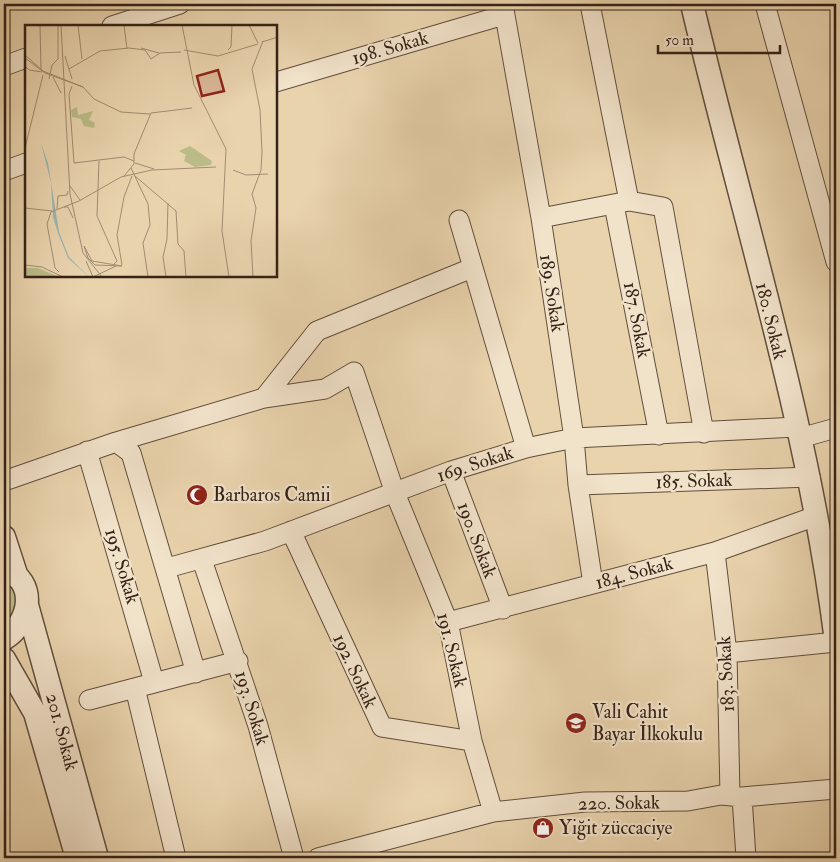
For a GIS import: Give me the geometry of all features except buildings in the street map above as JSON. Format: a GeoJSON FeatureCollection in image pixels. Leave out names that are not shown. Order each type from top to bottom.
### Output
{"type":"FeatureCollection","features":[{"type":"Feature","properties":{"kind":"street"},"geometry":{"type":"LineString","coordinates":[[115,25],[180,4]]}},
{"type":"Feature","properties":{"kind":"street","name":"187. Sokak"},"geometry":{"type":"LineString","coordinates":[[590,4],[659,435]]}},
{"type":"Feature","properties":{"kind":"street","name":"180. Sokak"},"geometry":{"type":"LineString","coordinates":[[692,4],[810,477],[836,642]]}},
{"type":"Feature","properties":{"kind":"street"},"geometry":{"type":"LineString","coordinates":[[765,4],[836,262]]}},
{"type":"Feature","properties":{"kind":"street","name":"198. Sokak"},"geometry":{"type":"LineString","coordinates":[[278,81],[503,9]]}},
{"type":"Feature","properties":{"kind":"street","name":"189. Sokak"},"geometry":{"type":"LineString","coordinates":[[503,9],[540,218],[574,438],[578,484],[593,584]]}},
{"type":"Feature","properties":{"kind":"street"},"geometry":{"type":"LineString","coordinates":[[4,66],[25,58]]}},
{"type":"Feature","properties":{"kind":"street"},"geometry":{"type":"LineString","coordinates":[[4,171],[25,163]]}},
{"type":"Feature","properties":{"kind":"street"},"geometry":{"type":"LineString","coordinates":[[540,218],[622,203],[663,207],[704,433]]}},
{"type":"Feature","properties":{"kind":"street"},"geometry":{"type":"LineString","coordinates":[[459,220],[526,448]]}},
{"type":"Feature","properties":{"kind":"street"},"geometry":{"type":"LineString","coordinates":[[4,481],[116,442],[264,398],[317,331],[472,268]]}},
{"type":"Feature","properties":{"kind":"street","name":"191. Sokak"},"geometry":{"type":"LineString","coordinates":[[264,398],[325,389],[354,372],[395,493],[448,622],[472,741],[493,812]]}},
{"type":"Feature","properties":{"kind":"street","name":"169. Sokak"},"geometry":{"type":"LineString","coordinates":[[167,568],[202,560],[291,531],[451,471],[526,448],[574,438],[704,433],[799,432],[836,428]]}},
{"type":"Feature","properties":{"kind":"street"},"geometry":{"type":"LineString","coordinates":[[116,442],[131,453],[167,568],[196,673]]}},
{"type":"Feature","properties":{"kind":"street","name":"195. Sokak"},"geometry":{"type":"LineString","coordinates":[[88,451],[154,682]]}},
{"type":"Feature","properties":{"kind":"street","name":"190. Sokak"},"geometry":{"type":"LineString","coordinates":[[451,471],[503,609]]}},
{"type":"Feature","properties":{"kind":"street","name":"185. Sokak"},"geometry":{"type":"LineString","coordinates":[[578,484],[810,477]]}},
{"type":"Feature","properties":{"kind":"street","name":"184. Sokak"},"geometry":{"type":"LineString","coordinates":[[448,622],[715,552],[816,516]]}},
{"type":"Feature","properties":{"kind":"street","name":"192. Sokak"},"geometry":{"type":"LineString","coordinates":[[291,531],[382,727],[472,741]]}},
{"type":"Feature","properties":{"kind":"street","name":"201. Sokak"},"geometry":{"type":"LineString","coordinates":[[4,537],[10,573],[24,587],[27,605],[98,858]]}},
{"type":"Feature","properties":{"kind":"street","name":"183. Sokak"},"geometry":{"type":"LineString","coordinates":[[715,552],[727,653],[736,797],[746,858]]}},
{"type":"Feature","properties":{"kind":"street","name":"193. Sokak"},"geometry":{"type":"LineString","coordinates":[[202,560],[238,662],[258,726],[294,858]]}},
{"type":"Feature","properties":{"kind":"street"},"geometry":{"type":"LineString","coordinates":[[4,639],[14,633],[22,623],[27,605]]}},
{"type":"Feature","properties":{"kind":"street"},"geometry":{"type":"LineString","coordinates":[[727,653],[836,642]]}},
{"type":"Feature","properties":{"kind":"street","name":"201. Sokak"},"geometry":{"type":"LineString","coordinates":[[4,659],[35,713],[77,858]]}},
{"type":"Feature","properties":{"kind":"street"},"geometry":{"type":"LineString","coordinates":[[89,700],[238,662]]}},
{"type":"Feature","properties":{"kind":"street"},"geometry":{"type":"LineString","coordinates":[[135,688],[176,858]]}},
{"type":"Feature","properties":{"kind":"street","name":"220. Sokak"},"geometry":{"type":"LineString","coordinates":[[318,858],[382,850],[493,812],[585,802],[688,801],[721,795],[736,797],[836,789]]}},
{"type":"Feature","properties":{"kind":"green space"},"geometry":{"type":"Polygon","coordinates":[[[4,579],[16,592],[18,610],[4,628],[4,579]]]}},
{"type":"Feature","properties":{"kind":"place","name":"Barbaros Camii"},"geometry":{"type":"Point","coordinates":[197,495]}},
{"type":"Feature","properties":{"kind":"place","name":"Vali Cahit Bayar İlkokulu"},"geometry":{"type":"Point","coordinates":[576,723]}},
{"type":"Feature","properties":{"kind":"place","name":"Yiğit züccaciye"},"geometry":{"type":"Point","coordinates":[543,828]}}]}
